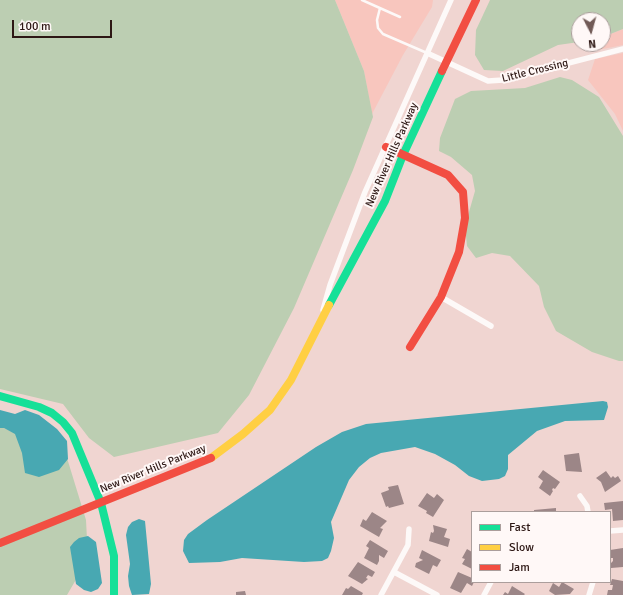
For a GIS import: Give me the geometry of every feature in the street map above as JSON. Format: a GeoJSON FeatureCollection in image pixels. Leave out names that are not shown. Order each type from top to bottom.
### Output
{"type":"FeatureCollection","features":[{"type":"Feature","properties":{"kind":"street","name":"New River Hills Parkway"},"geometry":{"type":"LineString","coordinates":[[322,316],[330,285],[346,242],[386,146],[451,0]]}},
{"type":"Feature","properties":{"kind":"street","name":"New River Hills Parkway"},"geometry":{"type":"LineString","coordinates":[[0,542],[213,457],[244,434],[270,410],[290,380],[322,316],[339,289],[385,201],[403,155],[476,0]]}},
{"type":"Feature","properties":{"kind":"street","name":"Little Crossing"},"geometry":{"type":"LineString","coordinates":[[428,53],[446,63],[488,81],[503,80],[623,49]]}},
{"type":"Feature","properties":{"kind":"street"},"geometry":{"type":"LineString","coordinates":[[386,146],[448,175],[463,192],[465,218],[459,252],[441,297],[410,347]]}},
{"type":"Feature","properties":{"kind":"street"},"geometry":{"type":"LineString","coordinates":[[441,297],[491,326]]}},
{"type":"Feature","properties":{"kind":"street"},"geometry":{"type":"LineString","coordinates":[[0,396],[39,407],[63,422],[72,433],[100,503],[114,556],[114,595]]}},
{"type":"Feature","properties":{"kind":"street"},"geometry":{"type":"LineString","coordinates":[[580,496],[587,506],[588,511]]}},
{"type":"Feature","properties":{"kind":"street"},"geometry":{"type":"LineString","coordinates":[[381,595],[408,545],[409,529]]}},
{"type":"Feature","properties":{"kind":"street"},"geometry":{"type":"LineString","coordinates":[[611,531],[623,530]]}},
{"type":"Feature","properties":{"kind":"street"},"geometry":{"type":"LineString","coordinates":[[394,572],[437,595]]}},
{"type":"Feature","properties":{"kind":"street"},"geometry":{"type":"LineString","coordinates":[[484,595],[490,583]]}},
{"type":"Feature","properties":{"kind":"street"},"geometry":{"type":"LineString","coordinates":[[589,595],[594,583]]}},
{"type":"Feature","properties":{"kind":"lane"},"geometry":{"type":"LineString","coordinates":[[362,0],[400,17]]}},
{"type":"Feature","properties":{"kind":"lane"},"geometry":{"type":"LineString","coordinates":[[380,8],[377,20],[378,28],[383,34],[428,53]]}},
{"type":"Feature","properties":{"kind":"shaded area"},"geometry":{"type":"Polygon","coordinates":[[[335,0],[433,0],[432,7],[403,55],[372,114],[364,71],[335,0]]]}},
{"type":"Feature","properties":{"kind":"shaded area"},"geometry":{"type":"Polygon","coordinates":[[[623,29],[623,45],[611,47],[611,34],[623,29]]]}},
{"type":"Feature","properties":{"kind":"shaded area"},"geometry":{"type":"Polygon","coordinates":[[[623,53],[623,131],[615,114],[588,80],[595,59],[623,53]]]}},
{"type":"Feature","properties":{"kind":"green space"},"geometry":{"type":"Polygon","coordinates":[[[0,0],[335,0],[364,71],[373,117],[353,170],[294,308],[249,395],[218,433],[114,457],[89,438],[63,404],[0,389],[0,0]]]}},
{"type":"Feature","properties":{"kind":"green space"},"geometry":{"type":"Polygon","coordinates":[[[490,0],[623,0],[623,29],[611,34],[611,12],[571,12],[571,43],[558,45],[503,71],[484,70],[475,55],[476,30],[490,0]]]}},
{"type":"Feature","properties":{"kind":"green space"},"geometry":{"type":"Polygon","coordinates":[[[560,77],[572,80],[599,97],[623,136],[623,361],[592,352],[556,331],[544,307],[539,286],[510,256],[492,253],[476,258],[467,246],[465,226],[475,191],[472,175],[451,157],[439,151],[440,138],[455,99],[471,91],[525,88],[560,77]]]}},
{"type":"Feature","properties":{"kind":"green space"},"geometry":{"type":"Polygon","coordinates":[[[0,426],[67,458],[86,520],[88,559],[67,595],[0,595],[0,426]]]}},
{"type":"Feature","properties":{"kind":"water"},"geometry":{"type":"Polygon","coordinates":[[[603,401],[607,402],[608,407],[604,420],[565,421],[537,431],[508,455],[508,469],[505,476],[499,479],[482,481],[469,476],[455,465],[435,454],[415,447],[381,453],[370,458],[359,467],[349,480],[331,522],[334,538],[331,551],[328,558],[322,561],[304,562],[242,558],[220,562],[189,563],[183,551],[184,540],[188,534],[316,447],[342,432],[366,424],[603,401]]]}},
{"type":"Feature","properties":{"kind":"water"},"geometry":{"type":"Polygon","coordinates":[[[0,410],[15,414],[25,410],[39,415],[57,429],[67,441],[68,459],[59,470],[39,477],[25,473],[22,453],[15,434],[4,428],[0,428],[0,410]]]}},
{"type":"Feature","properties":{"kind":"water"},"geometry":{"type":"Polygon","coordinates":[[[139,519],[145,521],[151,584],[149,594],[132,595],[128,576],[130,564],[126,535],[128,527],[132,522],[139,519]]]}},
{"type":"Feature","properties":{"kind":"water"},"geometry":{"type":"Polygon","coordinates":[[[88,536],[96,542],[102,583],[98,589],[91,592],[84,590],[76,584],[70,547],[79,538],[88,536]]]}},
{"type":"Feature","properties":{"kind":"building"},"geometry":{"type":"Polygon","coordinates":[[[579,453],[582,472],[566,471],[564,455],[579,453]]]}},
{"type":"Feature","properties":{"kind":"building"},"geometry":{"type":"Polygon","coordinates":[[[543,470],[560,482],[555,489],[553,488],[550,496],[539,488],[543,481],[538,477],[543,470]]]}},
{"type":"Feature","properties":{"kind":"building"},"geometry":{"type":"Polygon","coordinates":[[[606,471],[611,478],[613,476],[615,478],[618,476],[621,481],[605,492],[601,482],[596,478],[606,471]]]}},
{"type":"Feature","properties":{"kind":"building"},"geometry":{"type":"Polygon","coordinates":[[[398,485],[404,504],[389,508],[388,506],[386,507],[381,493],[389,490],[388,487],[398,485]]]}},
{"type":"Feature","properties":{"kind":"building"},"geometry":{"type":"Polygon","coordinates":[[[427,493],[434,498],[437,494],[444,500],[433,517],[426,513],[427,511],[418,506],[427,493]]]}},
{"type":"Feature","properties":{"kind":"building"},"geometry":{"type":"Polygon","coordinates":[[[623,501],[623,520],[613,521],[612,509],[605,510],[604,503],[623,501]]]}},
{"type":"Feature","properties":{"kind":"building"},"geometry":{"type":"Polygon","coordinates":[[[556,508],[556,511],[534,510],[556,508]]]}},
{"type":"Feature","properties":{"kind":"building"},"geometry":{"type":"Polygon","coordinates":[[[372,512],[387,521],[380,528],[383,529],[379,537],[360,526],[363,519],[366,521],[372,512]]]}},
{"type":"Feature","properties":{"kind":"building"},"geometry":{"type":"Polygon","coordinates":[[[433,525],[447,529],[444,537],[450,539],[448,547],[429,541],[431,532],[433,533],[434,531],[433,525]]]}},
{"type":"Feature","properties":{"kind":"building"},"geometry":{"type":"Polygon","coordinates":[[[370,540],[388,551],[384,558],[379,555],[377,565],[364,558],[369,548],[366,546],[370,540]]]}},
{"type":"Feature","properties":{"kind":"building"},"geometry":{"type":"Polygon","coordinates":[[[623,548],[623,567],[611,568],[613,558],[611,558],[611,550],[623,548]]]}},
{"type":"Feature","properties":{"kind":"building"},"geometry":{"type":"Polygon","coordinates":[[[467,549],[471,551],[471,568],[462,564],[465,559],[462,558],[467,549]]]}},
{"type":"Feature","properties":{"kind":"building"},"geometry":{"type":"Polygon","coordinates":[[[422,550],[441,560],[437,567],[433,565],[429,574],[415,567],[416,563],[423,560],[419,558],[422,550]]]}},
{"type":"Feature","properties":{"kind":"building"},"geometry":{"type":"Polygon","coordinates":[[[358,562],[375,572],[372,577],[368,575],[366,578],[368,579],[362,584],[348,576],[358,562]]]}},
{"type":"Feature","properties":{"kind":"building"},"geometry":{"type":"Polygon","coordinates":[[[458,572],[471,578],[471,583],[474,583],[472,586],[467,583],[461,593],[450,588],[458,572]]]}},
{"type":"Feature","properties":{"kind":"building"},"geometry":{"type":"Polygon","coordinates":[[[612,579],[623,581],[623,595],[607,595],[608,590],[612,590],[613,585],[610,585],[612,579]]]}},
{"type":"Feature","properties":{"kind":"building"},"geometry":{"type":"Polygon","coordinates":[[[553,583],[559,587],[561,583],[564,583],[574,589],[570,594],[555,595],[549,591],[553,583]]]}},
{"type":"Feature","properties":{"kind":"building"},"geometry":{"type":"Polygon","coordinates":[[[351,586],[363,593],[362,595],[342,595],[346,588],[348,589],[351,586]]]}},
{"type":"Feature","properties":{"kind":"building"},"geometry":{"type":"Polygon","coordinates":[[[512,586],[525,594],[503,595],[505,592],[508,594],[512,586]]]}},
{"type":"Feature","properties":{"kind":"building"},"geometry":{"type":"Polygon","coordinates":[[[245,591],[246,595],[236,595],[236,592],[245,591]]]}},
{"type":"Feature","properties":{"kind":"traffic: fast"},"geometry":{"type":"LineString","coordinates":[[329,305],[385,201],[403,155],[442,71]]}},
{"type":"Feature","properties":{"kind":"traffic: fast"},"geometry":{"type":"LineString","coordinates":[[0,396],[39,407],[52,413],[63,422],[72,433],[101,503],[114,556],[114,595]]}},
{"type":"Feature","properties":{"kind":"traffic: slow"},"geometry":{"type":"LineString","coordinates":[[211,458],[243,434],[270,410],[291,380],[329,305]]}},
{"type":"Feature","properties":{"kind":"traffic: jam"},"geometry":{"type":"LineString","coordinates":[[442,71],[476,0]]}},
{"type":"Feature","properties":{"kind":"traffic: jam"},"geometry":{"type":"LineString","coordinates":[[386,147],[448,175],[463,192],[465,218],[459,252],[441,297],[410,347]]}},
{"type":"Feature","properties":{"kind":"traffic: jam"},"geometry":{"type":"LineString","coordinates":[[0,543],[211,458]]}}]}
